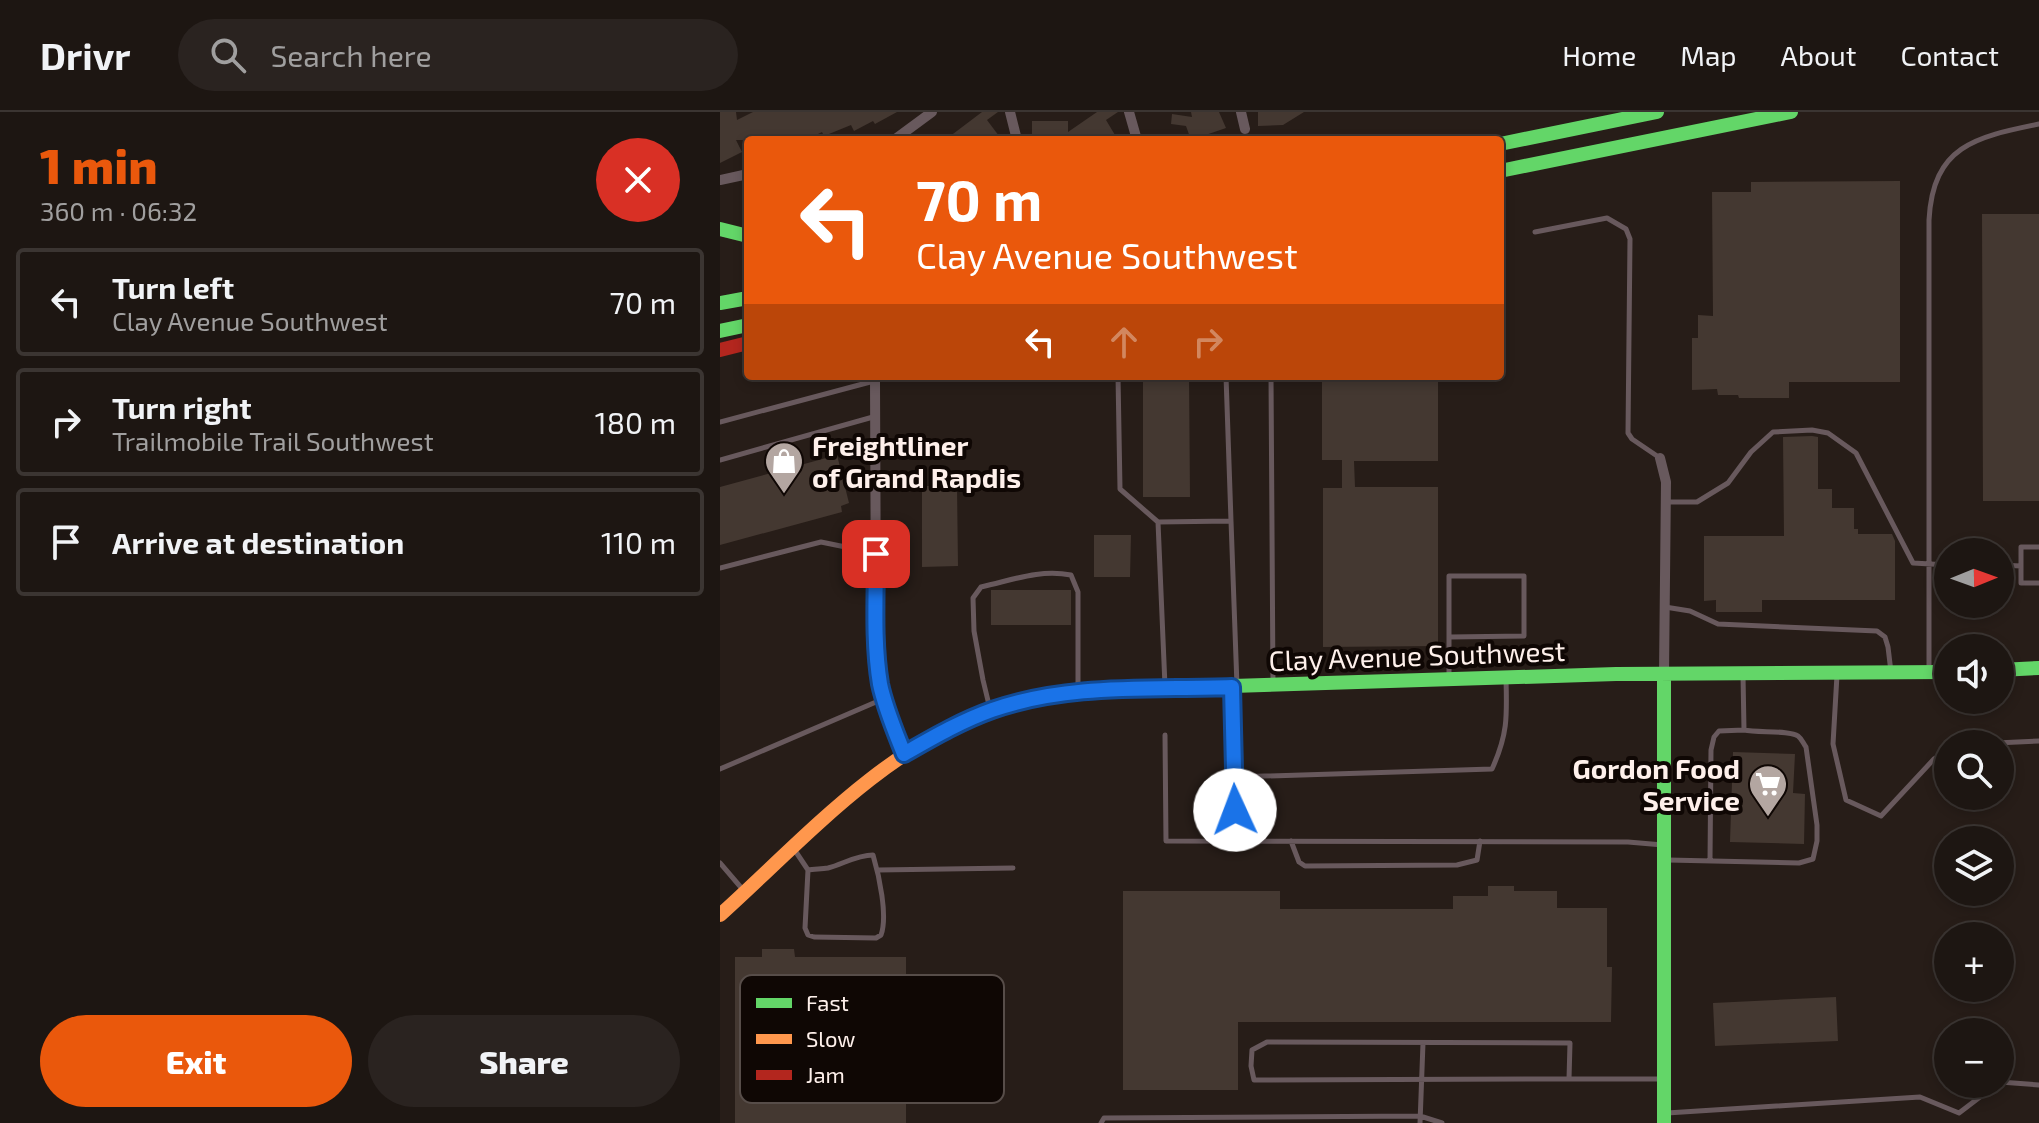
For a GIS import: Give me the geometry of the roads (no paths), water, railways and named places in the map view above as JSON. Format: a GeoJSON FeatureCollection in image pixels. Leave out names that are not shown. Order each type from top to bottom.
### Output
{"type":"FeatureCollection","features":[{"type":"Feature","properties":{"kind":"main road"},"geometry":{"type":"LineString","coordinates":[[1504,143],[1657,112]]}},
{"type":"Feature","properties":{"kind":"main road"},"geometry":{"type":"LineString","coordinates":[[1504,170],[1791,112]]}},
{"type":"Feature","properties":{"kind":"main road"},"geometry":{"type":"LineString","coordinates":[[720,229],[744,235]]}},
{"type":"Feature","properties":{"kind":"main road"},"geometry":{"type":"LineString","coordinates":[[720,303],[744,299]]}},
{"type":"Feature","properties":{"kind":"main road"},"geometry":{"type":"LineString","coordinates":[[720,331],[744,326]]}},
{"type":"Feature","properties":{"kind":"main road"},"geometry":{"type":"LineString","coordinates":[[720,350],[744,344]]}},
{"type":"Feature","properties":{"kind":"main road"},"geometry":{"type":"LineString","coordinates":[[2014,669],[2039,668]]}},
{"type":"Feature","properties":{"kind":"main road","name":"Clay Avenue Southwest"},"geometry":{"type":"LineString","coordinates":[[720,915],[872,778],[904,754],[990,710],[1047,695],[1078,691],[1664,674],[1934,673]]}},
{"type":"Feature","properties":{"kind":"main road"},"geometry":{"type":"LineString","coordinates":[[1661,1120],[1664,1079],[1664,674]]}},
{"type":"Feature","properties":{"kind":"street"},"geometry":{"type":"LineString","coordinates":[[899,136],[932,112]]}},
{"type":"Feature","properties":{"kind":"street"},"geometry":{"type":"LineString","coordinates":[[1010,112],[1016,136]]}},
{"type":"Feature","properties":{"kind":"street"},"geometry":{"type":"LineString","coordinates":[[1129,112],[1136,136]]}},
{"type":"Feature","properties":{"kind":"street"},"geometry":{"type":"LineString","coordinates":[[1241,112],[1245,129]]}},
{"type":"Feature","properties":{"kind":"street"},"geometry":{"type":"LineString","coordinates":[[720,180],[744,175]]}},
{"type":"Feature","properties":{"kind":"street"},"geometry":{"type":"LineString","coordinates":[[875,381],[876,633],[880,683],[904,754]]}},
{"type":"Feature","properties":{"kind":"street"},"geometry":{"type":"LineString","coordinates":[[1660,458],[1666,482],[1664,674]]}},
{"type":"Feature","properties":{"kind":"lane"},"geometry":{"type":"LineString","coordinates":[[1929,673],[1929,220],[1933,185],[1942,167],[1961,149],[1979,140],[2039,124]]}},
{"type":"Feature","properties":{"kind":"lane"},"geometry":{"type":"LineString","coordinates":[[1535,232],[1607,218],[1626,229],[1630,239],[1628,433],[1660,458]]}},
{"type":"Feature","properties":{"kind":"lane"},"geometry":{"type":"LineString","coordinates":[[1118,380],[1120,489],[1158,522],[1231,521]]}},
{"type":"Feature","properties":{"kind":"lane"},"geometry":{"type":"LineString","coordinates":[[1226,380],[1236,841]]}},
{"type":"Feature","properties":{"kind":"lane"},"geometry":{"type":"LineString","coordinates":[[1271,380],[1273,686]]}},
{"type":"Feature","properties":{"kind":"lane"},"geometry":{"type":"LineString","coordinates":[[720,422],[875,381]]}},
{"type":"Feature","properties":{"kind":"lane"},"geometry":{"type":"LineString","coordinates":[[720,460],[876,417]]}},
{"type":"Feature","properties":{"kind":"lane"},"geometry":{"type":"LineString","coordinates":[[1665,502],[1697,502],[1728,483],[1751,452],[1773,432],[1812,430],[1828,433],[1856,453],[1913,563],[1934,565]]}},
{"type":"Feature","properties":{"kind":"lane"},"geometry":{"type":"LineString","coordinates":[[1158,522],[1166,689]]}},
{"type":"Feature","properties":{"kind":"lane"},"geometry":{"type":"LineString","coordinates":[[720,568],[821,542],[876,554]]}},
{"type":"Feature","properties":{"kind":"lane"},"geometry":{"type":"LineString","coordinates":[[2039,547],[2021,547],[2021,583],[2039,583]]}},
{"type":"Feature","properties":{"kind":"lane"},"geometry":{"type":"LineString","coordinates":[[2014,566],[2021,566]]}},
{"type":"Feature","properties":{"kind":"lane"},"geometry":{"type":"LineString","coordinates":[[990,710],[974,631],[973,598],[981,587],[1041,573],[1071,575],[1078,592],[1078,691]]}},
{"type":"Feature","properties":{"kind":"lane"},"geometry":{"type":"LineString","coordinates":[[1449,680],[1449,576],[1524,576],[1524,636],[1450,637]]}},
{"type":"Feature","properties":{"kind":"lane"},"geometry":{"type":"LineString","coordinates":[[1665,607],[1690,611],[1718,624],[1877,631],[1885,637],[1891,673]]}},
{"type":"Feature","properties":{"kind":"lane"},"geometry":{"type":"LineString","coordinates":[[1743,674],[1744,730]]}},
{"type":"Feature","properties":{"kind":"lane"},"geometry":{"type":"LineString","coordinates":[[1837,674],[1833,744],[1846,800],[1881,816],[1934,759]]}},
{"type":"Feature","properties":{"kind":"lane"},"geometry":{"type":"LineString","coordinates":[[1234,777],[1492,769],[1502,749],[1506,730],[1506,678]]}},
{"type":"Feature","properties":{"kind":"lane"},"geometry":{"type":"LineString","coordinates":[[720,769],[884,698]]}},
{"type":"Feature","properties":{"kind":"lane"},"geometry":{"type":"LineString","coordinates":[[1165,735],[1166,841],[1628,842],[1710,861],[1799,863],[1813,859],[1817,841],[1806,747],[1801,737],[1744,730],[1719,731],[1714,737],[1711,750],[1710,861]]}},
{"type":"Feature","properties":{"kind":"lane"},"geometry":{"type":"LineString","coordinates":[[2014,742],[2039,741]]}},
{"type":"Feature","properties":{"kind":"lane"},"geometry":{"type":"LineString","coordinates":[[1291,841],[1299,862],[1305,866],[1320,866],[1457,865],[1477,860],[1480,841]]}},
{"type":"Feature","properties":{"kind":"lane"},"geometry":{"type":"LineString","coordinates":[[794,848],[808,870],[805,928],[808,935],[876,938],[881,935],[884,926],[878,870],[873,855],[808,870]]}},
{"type":"Feature","properties":{"kind":"lane"},"geometry":{"type":"LineString","coordinates":[[720,863],[745,892]]}},
{"type":"Feature","properties":{"kind":"lane"},"geometry":{"type":"LineString","coordinates":[[878,870],[1013,868]]}},
{"type":"Feature","properties":{"kind":"lane"},"geometry":{"type":"LineString","coordinates":[[1569,1079],[1570,1043],[1267,1042],[1252,1050],[1254,1080],[1664,1079]]}},
{"type":"Feature","properties":{"kind":"lane"},"geometry":{"type":"LineString","coordinates":[[1420,1120],[1423,1043]]}},
{"type":"Feature","properties":{"kind":"lane"},"geometry":{"type":"LineString","coordinates":[[2014,1084],[2039,1085]]}},
{"type":"Feature","properties":{"kind":"lane"},"geometry":{"type":"LineString","coordinates":[[1661,1120],[1920,1097],[1959,1113],[1978,1098]]}},
{"type":"Feature","properties":{"kind":"lane"},"geometry":{"type":"LineString","coordinates":[[1101,1123],[1104,1118],[1420,1120],[1442,1123]]}},
{"type":"Feature","properties":{"kind":"place","name":"Freightliner of Grand Rapdis"},"geometry":{"type":"Point","coordinates":[784,495]}},
{"type":"Feature","properties":{"kind":"place","name":"Gordon Food Service"},"geometry":{"type":"Point","coordinates":[1768,818]}}]}
